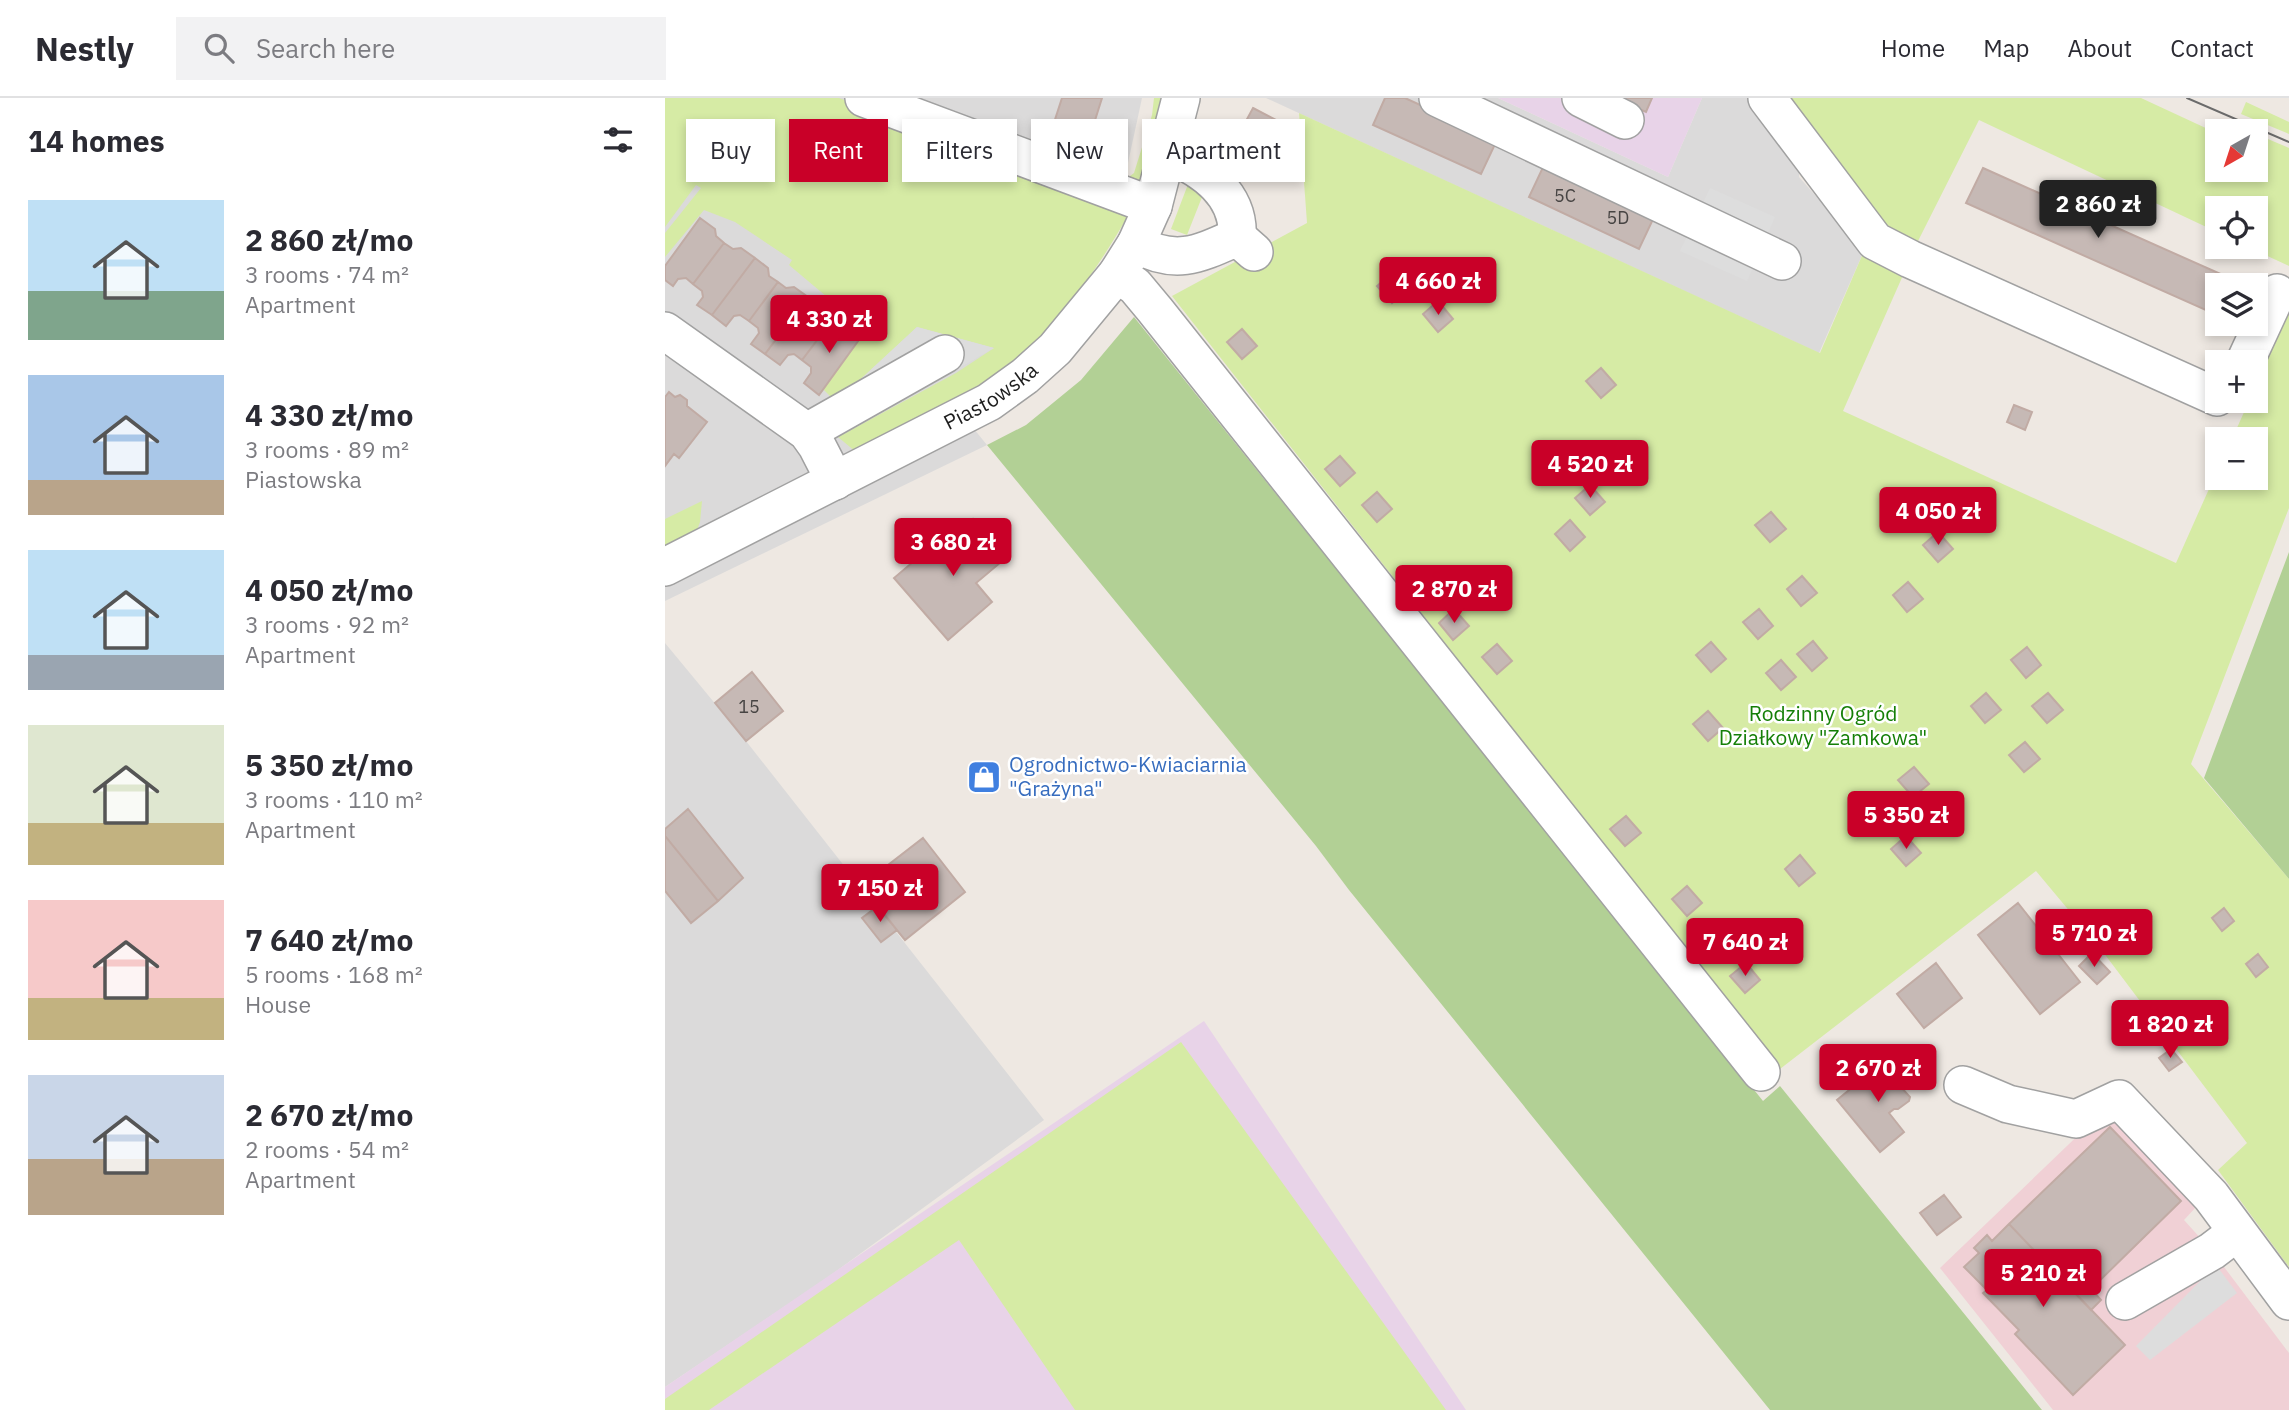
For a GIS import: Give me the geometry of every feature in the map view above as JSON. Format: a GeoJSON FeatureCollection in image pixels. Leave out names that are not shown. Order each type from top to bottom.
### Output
{"type":"FeatureCollection","features":[{"type":"Feature","properties":{"kind":"street"},"geometry":{"type":"LineString","coordinates":[[864,98],[1153,206]]}},
{"type":"Feature","properties":{"kind":"street","name":"Piastowska"},"geometry":{"type":"LineString","coordinates":[[1176,119],[1181,98]]}},
{"type":"Feature","properties":{"kind":"street"},"geometry":{"type":"LineString","coordinates":[[1438,98],[1782,261]]}},
{"type":"Feature","properties":{"kind":"street"},"geometry":{"type":"LineString","coordinates":[[1581,98],[1625,120]]}},
{"type":"Feature","properties":{"kind":"street"},"geometry":{"type":"LineString","coordinates":[[1767,98],[1875,241],[2205,392]]}},
{"type":"Feature","properties":{"kind":"street","name":"Piastowska"},"geometry":{"type":"LineString","coordinates":[[665,567],[989,402],[1007,389],[1055,349],[1117,274],[1136,244],[1153,206],[1160,182]]}},
{"type":"Feature","properties":{"kind":"street"},"geometry":{"type":"LineString","coordinates":[[1136,244],[1154,253],[1193,256],[1245,244],[1227,196],[1211,182]]}},
{"type":"Feature","properties":{"kind":"street"},"geometry":{"type":"LineString","coordinates":[[1117,274],[1135,286],[1761,1072]]}},
{"type":"Feature","properties":{"kind":"street"},"geometry":{"type":"LineString","coordinates":[[2251,350],[2277,293]]}},
{"type":"Feature","properties":{"kind":"street"},"geometry":{"type":"LineString","coordinates":[[665,331],[807,432],[835,481]]}},
{"type":"Feature","properties":{"kind":"street"},"geometry":{"type":"LineString","coordinates":[[807,432],[944,354]]}},
{"type":"Feature","properties":{"kind":"street"},"geometry":{"type":"LineString","coordinates":[[1963,1085],[2008,1104],[2076,1119],[2119,1099],[2211,1196],[2289,1301]]}},
{"type":"Feature","properties":{"kind":"street"},"geometry":{"type":"LineString","coordinates":[[2125,1301],[2213,1251],[2237,1232]]}},
{"type":"Feature","properties":{"kind":"shaded area"},"geometry":{"type":"Polygon","coordinates":[[[665,98],[1142,98],[1128,163],[1128,119],[1031,119],[1031,182],[1122,182],[1107,219],[996,353],[943,391],[987,445],[665,601],[665,98]]]}},
{"type":"Feature","properties":{"kind":"shaded area"},"geometry":{"type":"Polygon","coordinates":[[[1266,98],[1498,98],[1668,177],[1702,98],[1750,98],[1799,159],[1799,177],[1823,204],[1840,209],[1867,244],[1819,353],[1266,98]]]}},
{"type":"Feature","properties":{"kind":"shaded area"},"geometry":{"type":"Polygon","coordinates":[[[1498,98],[1702,98],[1668,177],[1498,98]]]}},
{"type":"Feature","properties":{"kind":"shaded area"},"geometry":{"type":"Polygon","coordinates":[[[1710,188],[1775,217],[1747,281],[1680,251],[1710,188]]]}},
{"type":"Feature","properties":{"kind":"shaded area"},"geometry":{"type":"Polygon","coordinates":[[[917,327],[994,348],[844,434],[836,402],[917,327]]]}},
{"type":"Feature","properties":{"kind":"shaded area"},"geometry":{"type":"Polygon","coordinates":[[[665,643],[746,741],[1044,1120],[824,1280],[665,1387],[665,643]]]}},
{"type":"Feature","properties":{"kind":"shaded area"},"geometry":{"type":"Polygon","coordinates":[[[1204,1021],[1466,1410],[665,1410],[665,1387],[1204,1021]]]}},
{"type":"Feature","properties":{"kind":"shaded area"},"geometry":{"type":"Polygon","coordinates":[[[2110,1114],[2197,1206],[2184,1220],[2212,1251],[2289,1353],[2289,1410],[2053,1410],[1940,1268],[2093,1121],[2110,1114]]]}},
{"type":"Feature","properties":{"kind":"shaded area"},"geometry":{"type":"Polygon","coordinates":[[[2216,1265],[2237,1293],[2150,1360],[2136,1346],[2216,1265]]]}},
{"type":"Feature","properties":{"kind":"green space"},"geometry":{"type":"Polygon","coordinates":[[[665,98],[839,98],[902,121],[902,182],[1017,182],[1017,164],[1031,169],[1031,182],[1066,182],[1115,200],[1129,214],[1079,290],[1051,325],[1018,358],[960,398],[856,452],[838,437],[956,373],[994,348],[917,327],[836,402],[823,389],[863,332],[837,311],[839,307],[789,265],[792,260],[735,222],[704,210],[665,257],[665,233],[701,188],[696,185],[665,227],[665,98]]]}},
{"type":"Feature","properties":{"kind":"green space"},"geometry":{"type":"Polygon","coordinates":[[[1154,98],[1162,98],[1158,119],[1151,119],[1154,98]]]}},
{"type":"Feature","properties":{"kind":"green space"},"geometry":{"type":"Polygon","coordinates":[[[1776,98],[2141,98],[2205,128],[2205,182],[2268,182],[2268,139],[2289,148],[2289,266],[2268,256],[2268,196],[2205,196],[2205,226],[1979,120],[1916,245],[1877,231],[1776,98]]]}},
{"type":"Feature","properties":{"kind":"green space"},"geometry":{"type":"Polygon","coordinates":[[[2246,102],[2289,122],[2289,134],[2268,125],[2268,119],[2253,119],[2241,114],[2246,102]]]}},
{"type":"Feature","properties":{"kind":"green space","name":"Rodzinny Ogród Działkowy \"Zamkowa\""},"geometry":{"type":"Polygon","coordinates":[[[1299,113],[1820,353],[1867,244],[1904,273],[1843,411],[2176,563],[2209,490],[2268,490],[2268,427],[2237,427],[2244,413],[2268,413],[2268,358],[2289,310],[2289,508],[2191,764],[2289,879],[2289,1267],[2218,1170],[2247,1143],[2097,944],[2036,871],[1780,1069],[1172,296],[1307,223],[1304,182],[1305,119],[1299,119],[1299,113]]]}},
{"type":"Feature","properties":{"kind":"green space"},"geometry":{"type":"Polygon","coordinates":[[[1142,147],[1142,174],[1138,185],[1128,180],[1134,173],[1142,147]]]}},
{"type":"Feature","properties":{"kind":"green space"},"geometry":{"type":"Polygon","coordinates":[[[1189,182],[1206,187],[1187,235],[1171,229],[1189,182]]]}},
{"type":"Feature","properties":{"kind":"green space"},"geometry":{"type":"Polygon","coordinates":[[[1134,317],[1763,1101],[1780,1086],[2042,1410],[1770,1410],[1316,846],[987,445],[1026,425],[1081,380],[1134,317]]]}},
{"type":"Feature","properties":{"kind":"green space"},"geometry":{"type":"Polygon","coordinates":[[[702,501],[696,533],[665,549],[665,519],[702,501]]]}},
{"type":"Feature","properties":{"kind":"green space"},"geometry":{"type":"Polygon","coordinates":[[[2289,552],[2289,879],[2204,778],[2289,552]]]}},
{"type":"Feature","properties":{"kind":"green space"},"geometry":{"type":"Polygon","coordinates":[[[1181,1042],[1446,1410],[1075,1410],[959,1240],[709,1410],[665,1410],[665,1399],[1181,1042]]]}},
{"type":"Feature","properties":{"kind":"building"},"geometry":{"type":"Polygon","coordinates":[[[1062,98],[1102,98],[1095,119],[1055,119],[1062,98]]]}},
{"type":"Feature","properties":{"kind":"building"},"geometry":{"type":"Polygon","coordinates":[[[1385,98],[1405,98],[1497,140],[1481,174],[1373,125],[1385,98]]]}},
{"type":"Feature","properties":{"kind":"building"},"geometry":{"type":"Polygon","coordinates":[[[1614,98],[1652,98],[1646,112],[1614,98]]]}},
{"type":"Feature","properties":{"kind":"building"},"geometry":{"type":"Polygon","coordinates":[[[1253,108],[1274,119],[1247,119],[1253,108]]]}},
{"type":"Feature","properties":{"kind":"building"},"geometry":{"type":"Polygon","coordinates":[[[1545,163],[1655,215],[1639,249],[1529,197],[1545,163]]]}},
{"type":"Feature","properties":{"kind":"building"},"geometry":{"type":"Polygon","coordinates":[[[1983,168],[2218,273],[2205,273],[2205,310],[1966,203],[1983,168]]]}},
{"type":"Feature","properties":{"kind":"building"},"geometry":{"type":"Polygon","coordinates":[[[700,218],[715,229],[716,236],[724,243],[693,284],[686,278],[678,279],[673,286],[665,280],[665,266],[700,218]]]}},
{"type":"Feature","properties":{"kind":"building"},"geometry":{"type":"Polygon","coordinates":[[[724,243],[733,249],[741,248],[755,258],[712,315],[697,305],[703,297],[702,291],[693,284],[724,243]]]}},
{"type":"Feature","properties":{"kind":"building"},"geometry":{"type":"Polygon","coordinates":[[[755,258],[768,268],[769,276],[778,282],[749,321],[740,315],[734,316],[726,326],[712,315],[755,258]]]}},
{"type":"Feature","properties":{"kind":"building"},"geometry":{"type":"Polygon","coordinates":[[[1392,273],[1407,290],[1392,303],[1377,286],[1392,273]]]}},
{"type":"Feature","properties":{"kind":"building"},"geometry":{"type":"Polygon","coordinates":[[[778,282],[786,288],[794,287],[808,297],[765,354],[751,344],[759,333],[758,328],[749,321],[778,282]]]}},
{"type":"Feature","properties":{"kind":"building"},"geometry":{"type":"Polygon","coordinates":[[[808,297],[821,308],[822,315],[831,322],[802,360],[794,354],[788,355],[780,365],[765,354],[808,297]]]}},
{"type":"Feature","properties":{"kind":"building"},"geometry":{"type":"Polygon","coordinates":[[[1438,301],[1453,319],[1438,332],[1423,314],[1438,301]]]}},
{"type":"Feature","properties":{"kind":"building"},"geometry":{"type":"Polygon","coordinates":[[[831,322],[839,328],[847,327],[861,337],[819,395],[804,383],[811,373],[811,367],[802,360],[831,322]]]}},
{"type":"Feature","properties":{"kind":"building"},"geometry":{"type":"Polygon","coordinates":[[[1242,329],[1257,346],[1242,359],[1227,342],[1242,329]]]}},
{"type":"Feature","properties":{"kind":"building"},"geometry":{"type":"Polygon","coordinates":[[[1601,368],[1616,385],[1601,398],[1586,381],[1601,368]]]}},
{"type":"Feature","properties":{"kind":"building"},"geometry":{"type":"Polygon","coordinates":[[[669,392],[675,397],[680,395],[687,400],[687,406],[707,422],[679,458],[674,454],[665,466],[665,397],[669,392]]]}},
{"type":"Feature","properties":{"kind":"building"},"geometry":{"type":"Polygon","coordinates":[[[2014,405],[2032,412],[2025,430],[2007,422],[2014,405]]]}},
{"type":"Feature","properties":{"kind":"building"},"geometry":{"type":"Polygon","coordinates":[[[1340,456],[1355,473],[1340,486],[1325,469],[1340,456]]]}},
{"type":"Feature","properties":{"kind":"building"},"geometry":{"type":"Polygon","coordinates":[[[1590,485],[1605,502],[1590,515],[1575,498],[1590,485]]]}},
{"type":"Feature","properties":{"kind":"building"},"geometry":{"type":"Polygon","coordinates":[[[1377,492],[1392,509],[1377,522],[1362,505],[1377,492]]]}},
{"type":"Feature","properties":{"kind":"building"},"geometry":{"type":"Polygon","coordinates":[[[1771,512],[1786,529],[1770,542],[1755,525],[1771,512]]]}},
{"type":"Feature","properties":{"kind":"building"},"geometry":{"type":"Polygon","coordinates":[[[973,519],[1007,557],[976,583],[992,602],[948,640],[894,578],[939,540],[943,545],[973,519]]]}},
{"type":"Feature","properties":{"kind":"building"},"geometry":{"type":"Polygon","coordinates":[[[1570,520],[1585,537],[1570,551],[1555,534],[1570,520]]]}},
{"type":"Feature","properties":{"kind":"building"},"geometry":{"type":"Polygon","coordinates":[[[1938,532],[1953,549],[1938,562],[1923,545],[1938,532]]]}},
{"type":"Feature","properties":{"kind":"building"},"geometry":{"type":"Polygon","coordinates":[[[1802,576],[1817,593],[1801,606],[1787,589],[1802,576]]]}},
{"type":"Feature","properties":{"kind":"building"},"geometry":{"type":"Polygon","coordinates":[[[1908,582],[1923,599],[1907,612],[1893,595],[1908,582]]]}},
{"type":"Feature","properties":{"kind":"building"},"geometry":{"type":"Polygon","coordinates":[[[1454,609],[1469,626],[1453,640],[1439,623],[1454,609]]]}},
{"type":"Feature","properties":{"kind":"building"},"geometry":{"type":"Polygon","coordinates":[[[1759,609],[1773,626],[1758,639],[1743,622],[1759,609]]]}},
{"type":"Feature","properties":{"kind":"building"},"geometry":{"type":"Polygon","coordinates":[[[1813,641],[1827,658],[1812,671],[1797,654],[1813,641]]]}},
{"type":"Feature","properties":{"kind":"building"},"geometry":{"type":"Polygon","coordinates":[[[1711,642],[1726,659],[1711,672],[1696,655],[1711,642]]]}},
{"type":"Feature","properties":{"kind":"building"},"geometry":{"type":"Polygon","coordinates":[[[1497,644],[1512,661],[1497,674],[1482,657],[1497,644]]]}},
{"type":"Feature","properties":{"kind":"building"},"geometry":{"type":"Polygon","coordinates":[[[2027,647],[2041,665],[2026,678],[2011,660],[2027,647]]]}},
{"type":"Feature","properties":{"kind":"building"},"geometry":{"type":"Polygon","coordinates":[[[1781,660],[1796,677],[1781,690],[1766,673],[1781,660]]]}},
{"type":"Feature","properties":{"kind":"building"},"geometry":{"type":"Polygon","coordinates":[[[752,672],[783,711],[746,741],[715,703],[752,672]]]}},
{"type":"Feature","properties":{"kind":"building"},"geometry":{"type":"Polygon","coordinates":[[[1986,693],[2001,710],[1985,723],[1971,706],[1986,693]]]}},
{"type":"Feature","properties":{"kind":"building"},"geometry":{"type":"Polygon","coordinates":[[[2048,693],[2063,710],[2047,723],[2032,706],[2048,693]]]}},
{"type":"Feature","properties":{"kind":"building"},"geometry":{"type":"Polygon","coordinates":[[[1708,711],[1723,728],[1708,741],[1693,724],[1708,711]]]}},
{"type":"Feature","properties":{"kind":"building"},"geometry":{"type":"Polygon","coordinates":[[[2025,742],[2040,759],[2024,772],[2009,755],[2025,742]]]}},
{"type":"Feature","properties":{"kind":"building"},"geometry":{"type":"Polygon","coordinates":[[[1914,767],[1929,784],[1913,797],[1898,780],[1914,767]]]}},
{"type":"Feature","properties":{"kind":"building"},"geometry":{"type":"Polygon","coordinates":[[[1869,797],[1883,815],[1868,828],[1854,811],[1869,797]]]}},
{"type":"Feature","properties":{"kind":"building"},"geometry":{"type":"Polygon","coordinates":[[[1943,805],[1958,822],[1943,835],[1928,818],[1943,805]]]}},
{"type":"Feature","properties":{"kind":"building"},"geometry":{"type":"Polygon","coordinates":[[[688,809],[743,878],[718,901],[665,836],[665,829],[688,809]]]}},
{"type":"Feature","properties":{"kind":"building"},"geometry":{"type":"Polygon","coordinates":[[[1626,816],[1641,833],[1625,846],[1610,829],[1626,816]]]}},
{"type":"Feature","properties":{"kind":"building"},"geometry":{"type":"Polygon","coordinates":[[[665,836],[718,901],[691,923],[665,891],[665,836]]]}},
{"type":"Feature","properties":{"kind":"building"},"geometry":{"type":"Polygon","coordinates":[[[1906,836],[1921,853],[1906,866],[1891,849],[1906,836]]]}},
{"type":"Feature","properties":{"kind":"building"},"geometry":{"type":"Polygon","coordinates":[[[923,838],[965,892],[905,940],[861,886],[923,838]]]}},
{"type":"Feature","properties":{"kind":"building"},"geometry":{"type":"Polygon","coordinates":[[[1800,855],[1815,873],[1799,886],[1785,869],[1800,855]]]}},
{"type":"Feature","properties":{"kind":"building"},"geometry":{"type":"Polygon","coordinates":[[[1687,886],[1702,903],[1687,916],[1672,899],[1687,886]]]}},
{"type":"Feature","properties":{"kind":"building"},"geometry":{"type":"Polygon","coordinates":[[[2018,903],[2080,982],[2040,1014],[1978,935],[2018,903]]]}},
{"type":"Feature","properties":{"kind":"building"},"geometry":{"type":"Polygon","coordinates":[[[878,906],[897,930],[881,942],[862,918],[878,906]]]}},
{"type":"Feature","properties":{"kind":"building"},"geometry":{"type":"Polygon","coordinates":[[[2224,908],[2234,921],[2222,931],[2212,918],[2224,908]]]}},
{"type":"Feature","properties":{"kind":"building"},"geometry":{"type":"Polygon","coordinates":[[[2124,918],[2139,935],[2124,949],[2109,931],[2124,918]]]}},
{"type":"Feature","properties":{"kind":"building"},"geometry":{"type":"Polygon","coordinates":[[[2092,953],[2110,972],[2097,984],[2079,966],[2092,953]]]}},
{"type":"Feature","properties":{"kind":"building"},"geometry":{"type":"Polygon","coordinates":[[[2258,954],[2268,967],[2256,977],[2246,964],[2258,954]]]}},
{"type":"Feature","properties":{"kind":"building"},"geometry":{"type":"Polygon","coordinates":[[[1746,963],[1760,980],[1745,993],[1730,976],[1746,963]]]}},
{"type":"Feature","properties":{"kind":"building"},"geometry":{"type":"Polygon","coordinates":[[[1936,963],[1962,998],[1924,1028],[1897,994],[1936,963]]]}},
{"type":"Feature","properties":{"kind":"building"},"geometry":{"type":"Polygon","coordinates":[[[2171,1049],[2182,1062],[2169,1071],[2159,1058],[2171,1049]]]}},
{"type":"Feature","properties":{"kind":"building"},"geometry":{"type":"Polygon","coordinates":[[[1890,1057],[1907,1078],[1899,1085],[1910,1097],[1909,1101],[1889,1113],[1904,1132],[1880,1152],[1837,1100],[1890,1057]]]}},
{"type":"Feature","properties":{"kind":"building"},"geometry":{"type":"Polygon","coordinates":[[[2110,1127],[2181,1201],[2091,1289],[2101,1300],[2091,1310],[2009,1224],[2110,1127]]]}},
{"type":"Feature","properties":{"kind":"building"},"geometry":{"type":"Polygon","coordinates":[[[1944,1195],[1961,1217],[1937,1235],[1920,1213],[1944,1195]]]}},
{"type":"Feature","properties":{"kind":"building"},"geometry":{"type":"Polygon","coordinates":[[[2009,1224],[2125,1345],[2073,1395],[2015,1334],[2019,1330],[1983,1293],[1987,1290],[1964,1267],[1979,1253],[1974,1248],[1987,1235],[1992,1241],[2009,1224]]]}},
{"type":"Feature","properties":{"kind":"tram line"},"geometry":{"type":"LineString","coordinates":[[2187,98],[2289,142]]}},
{"type":"Feature","properties":{"kind":"place","name":"Ogrodnictwo-Kwiaciarnia \"Grażyna\""},"geometry":{"type":"Point","coordinates":[984,777]}}]}
